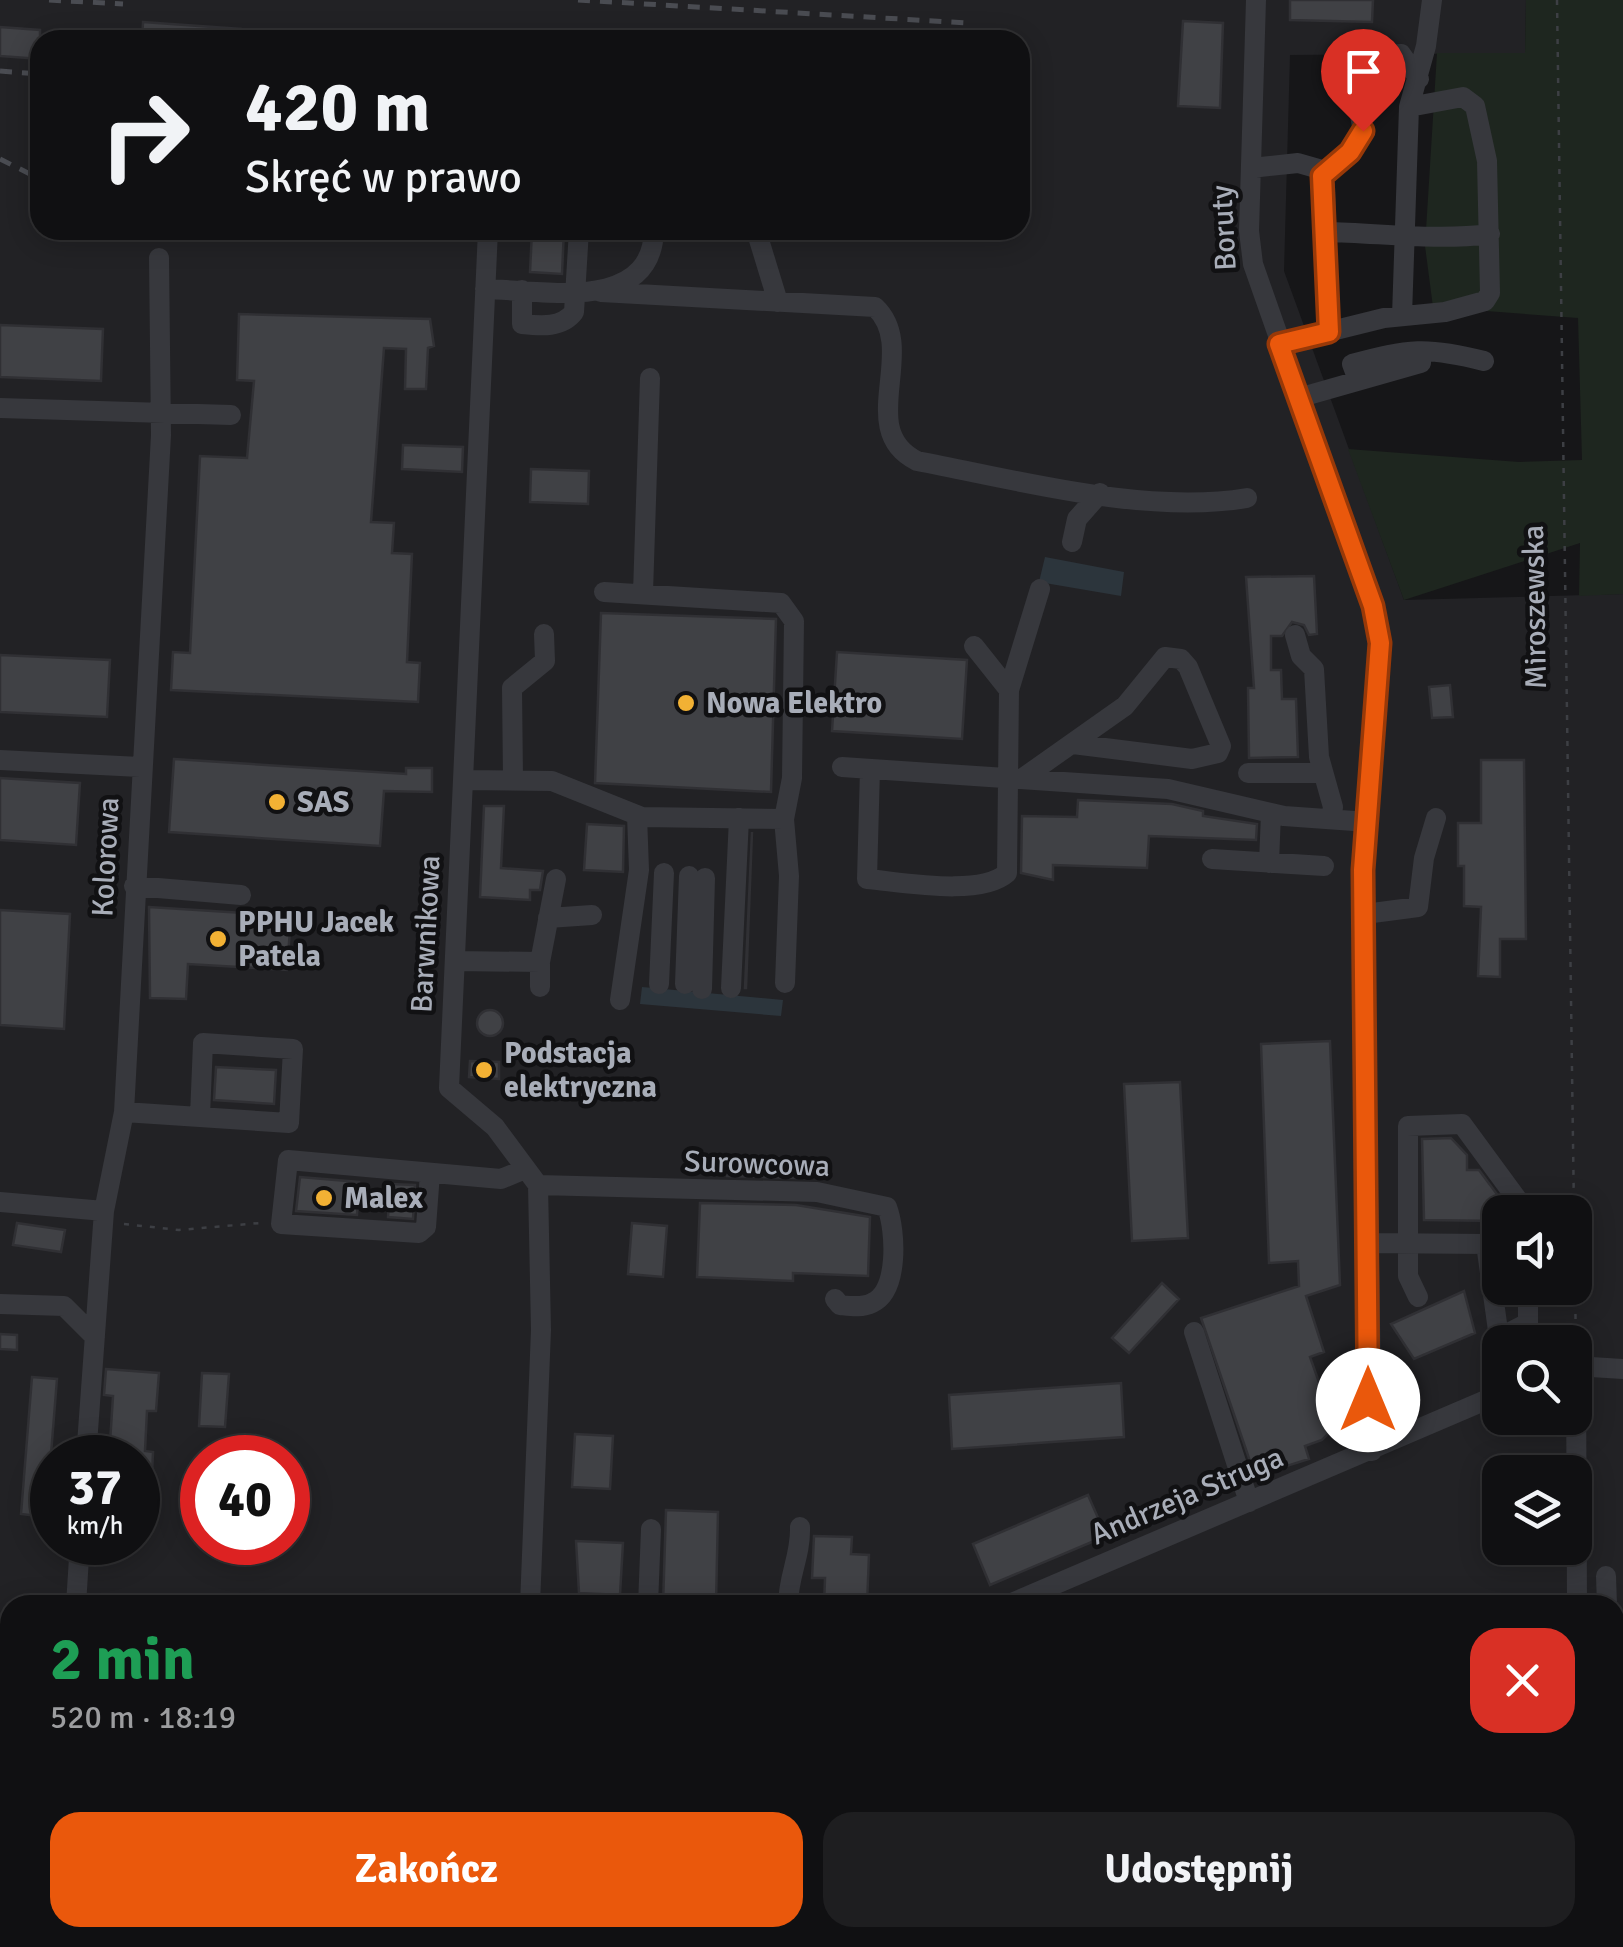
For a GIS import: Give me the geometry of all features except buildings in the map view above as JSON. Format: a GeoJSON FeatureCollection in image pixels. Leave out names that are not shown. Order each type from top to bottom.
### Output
{"type":"FeatureCollection","features":[{"type":"Feature","properties":{"kind":"street","name":"Boruty"},"geometry":{"type":"LineString","coordinates":[[1256,0],[1251,168],[1253,264],[1373,606],[1380,643],[1365,914],[1372,1450]]}},
{"type":"Feature","properties":{"kind":"street"},"geometry":{"type":"LineString","coordinates":[[1402,316],[1409,107],[1419,78],[1432,0]]}},
{"type":"Feature","properties":{"kind":"street"},"geometry":{"type":"LineString","coordinates":[[1322,176],[1350,152],[1363,131],[1354,79],[1360,58],[1401,54],[1419,78]]}},
{"type":"Feature","properties":{"kind":"street"},"geometry":{"type":"LineString","coordinates":[[1279,344],[1484,301],[1492,280],[1487,162],[1475,106],[1462,97],[1409,107]]}},
{"type":"Feature","properties":{"kind":"street"},"geometry":{"type":"LineString","coordinates":[[1251,168],[1311,164],[1322,176],[1329,332]]}},
{"type":"Feature","properties":{"kind":"street"},"geometry":{"type":"LineString","coordinates":[[1326,232],[1405,233],[1449,239],[1490,234]]}},
{"type":"Feature","properties":{"kind":"street","name":"Barwnikowa"},"geometry":{"type":"LineString","coordinates":[[488,240],[449,1088],[496,1127],[532,1177]]}},
{"type":"Feature","properties":{"kind":"street"},"geometry":{"type":"LineString","coordinates":[[522,290],[522,324],[545,326],[569,320],[574,312],[579,240]]}},
{"type":"Feature","properties":{"kind":"street"},"geometry":{"type":"LineString","coordinates":[[601,292],[645,268],[652,255],[653,240]]}},
{"type":"Feature","properties":{"kind":"street"},"geometry":{"type":"LineString","coordinates":[[759,240],[778,302]]}},
{"type":"Feature","properties":{"kind":"street","name":"Kolorowa"},"geometry":{"type":"LineString","coordinates":[[88,1435],[104,1215],[124,1112],[159,413],[159,258]]}},
{"type":"Feature","properties":{"kind":"street"},"geometry":{"type":"LineString","coordinates":[[485,290],[854,303],[881,312],[891,344],[888,433],[900,453],[917,461],[1179,504],[1246,498]]}},
{"type":"Feature","properties":{"kind":"street"},"geometry":{"type":"LineString","coordinates":[[1428,356],[1431,313]]}},
{"type":"Feature","properties":{"kind":"street"},"geometry":{"type":"LineString","coordinates":[[1298,398],[1358,380],[1352,364],[1428,356],[1484,361]]}},
{"type":"Feature","properties":{"kind":"street"},"geometry":{"type":"LineString","coordinates":[[643,593],[650,378]]}},
{"type":"Feature","properties":{"kind":"street"},"geometry":{"type":"LineString","coordinates":[[0,408],[230,415]]}},
{"type":"Feature","properties":{"kind":"street"},"geometry":{"type":"LineString","coordinates":[[1072,542],[1077,519],[1100,493]]}},
{"type":"Feature","properties":{"kind":"street"},"geometry":{"type":"LineString","coordinates":[[870,769],[867,879],[923,884],[987,883],[1007,873],[1016,777],[1009,690],[1040,589]]}},
{"type":"Feature","properties":{"kind":"street"},"geometry":{"type":"LineString","coordinates":[[604,592],[768,600],[781,603],[794,621],[792,778],[784,819],[789,876],[785,983]]}},
{"type":"Feature","properties":{"kind":"street"},"geometry":{"type":"LineString","coordinates":[[514,778],[512,688],[545,661],[544,634]]}},
{"type":"Feature","properties":{"kind":"street"},"geometry":{"type":"LineString","coordinates":[[1295,635],[1301,656],[1314,669],[1322,773],[1333,806],[1331,819]]}},
{"type":"Feature","properties":{"kind":"street"},"geometry":{"type":"LineString","coordinates":[[974,646],[1009,690]]}},
{"type":"Feature","properties":{"kind":"street"},"geometry":{"type":"LineString","coordinates":[[1016,777],[1073,744],[1125,706],[1158,660],[1173,656],[1188,667],[1221,746],[1218,753],[1192,760],[1073,744]]}},
{"type":"Feature","properties":{"kind":"street"},"geometry":{"type":"LineString","coordinates":[[0,760],[140,767]]}},
{"type":"Feature","properties":{"kind":"street"},"geometry":{"type":"LineString","coordinates":[[842,767],[1168,789],[1272,813],[1368,822]]}},
{"type":"Feature","properties":{"kind":"street"},"geometry":{"type":"LineString","coordinates":[[1248,773],[1322,773]]}},
{"type":"Feature","properties":{"kind":"street"},"geometry":{"type":"LineString","coordinates":[[464,780],[552,781],[638,815],[784,819]]}},
{"type":"Feature","properties":{"kind":"street"},"geometry":{"type":"LineString","coordinates":[[1269,862],[1272,813]]}},
{"type":"Feature","properties":{"kind":"street"},"geometry":{"type":"LineString","coordinates":[[620,1000],[639,870],[638,815]]}},
{"type":"Feature","properties":{"kind":"street"},"geometry":{"type":"LineString","coordinates":[[709,987],[696,917],[738,818]]}},
{"type":"Feature","properties":{"kind":"street"},"geometry":{"type":"LineString","coordinates":[[1365,914],[1418,907],[1424,858],[1436,818]]}},
{"type":"Feature","properties":{"kind":"street"},"geometry":{"type":"LineString","coordinates":[[1212,859],[1324,866]]}},
{"type":"Feature","properties":{"kind":"street"},"geometry":{"type":"LineString","coordinates":[[639,870],[713,878]]}},
{"type":"Feature","properties":{"kind":"street"},"geometry":{"type":"LineString","coordinates":[[659,984],[664,873]]}},
{"type":"Feature","properties":{"kind":"street"},"geometry":{"type":"LineString","coordinates":[[709,987],[703,951],[713,878]]}},
{"type":"Feature","properties":{"kind":"street"},"geometry":{"type":"LineString","coordinates":[[709,987],[713,878]]}},
{"type":"Feature","properties":{"kind":"street"},"geometry":{"type":"LineString","coordinates":[[540,988],[540,962],[556,880]]}},
{"type":"Feature","properties":{"kind":"street"},"geometry":{"type":"LineString","coordinates":[[134,886],[241,896]]}},
{"type":"Feature","properties":{"kind":"street"},"geometry":{"type":"LineString","coordinates":[[548,918],[592,915]]}},
{"type":"Feature","properties":{"kind":"street"},"geometry":{"type":"LineString","coordinates":[[630,928],[662,928]]}},
{"type":"Feature","properties":{"kind":"street"},"geometry":{"type":"LineString","coordinates":[[455,961],[540,962]]}},
{"type":"Feature","properties":{"kind":"street"},"geometry":{"type":"LineString","coordinates":[[124,1112],[289,1123],[293,1049],[203,1043],[200,1116]]}},
{"type":"Feature","properties":{"kind":"street"},"geometry":{"type":"LineString","coordinates":[[1418,1297],[1408,1276],[1408,1126],[1462,1124],[1515,1195]]}},
{"type":"Feature","properties":{"kind":"street"},"geometry":{"type":"LineString","coordinates":[[430,1173],[426,1227],[419,1233],[281,1224],[288,1160],[501,1178],[532,1177],[540,1330],[530,1595]]}},
{"type":"Feature","properties":{"kind":"street","name":"Surowcowa"},"geometry":{"type":"LineString","coordinates":[[532,1177],[817,1192],[888,1207],[894,1242],[886,1290],[874,1302],[857,1306],[840,1305],[835,1299]]}},
{"type":"Feature","properties":{"kind":"street"},"geometry":{"type":"LineString","coordinates":[[0,1202],[104,1215]]}},
{"type":"Feature","properties":{"kind":"street"},"geometry":{"type":"LineString","coordinates":[[1367,1243],[1482,1239]]}},
{"type":"Feature","properties":{"kind":"street"},"geometry":{"type":"LineString","coordinates":[[0,1304],[64,1306],[95,1337]]}},
{"type":"Feature","properties":{"kind":"street"},"geometry":{"type":"LineString","coordinates":[[1194,1332],[1249,1502]]}},
{"type":"Feature","properties":{"kind":"street"},"geometry":{"type":"LineString","coordinates":[[1592,1367],[1623,1369]]}},
{"type":"Feature","properties":{"kind":"street","name":"Andrzeja Struga"},"geometry":{"type":"LineString","coordinates":[[1048,1595],[1249,1502],[1482,1402]]}},
{"type":"Feature","properties":{"kind":"street"},"geometry":{"type":"LineString","coordinates":[[1577,1435],[1578,1595]]}},
{"type":"Feature","properties":{"kind":"street"},"geometry":{"type":"LineString","coordinates":[[648,1595],[651,1528]]}},
{"type":"Feature","properties":{"kind":"street"},"geometry":{"type":"LineString","coordinates":[[788,1595],[788,1575],[801,1553],[800,1528]]}},
{"type":"Feature","properties":{"kind":"street"},"geometry":{"type":"LineString","coordinates":[[77,1595],[79,1565]]}},
{"type":"Feature","properties":{"kind":"street"},"geometry":{"type":"LineString","coordinates":[[1606,1576],[1607,1595]]}},
{"type":"Feature","properties":{"kind":"path","name":"Miroszewska"},"geometry":{"type":"LineString","coordinates":[[1557,0],[1574,1195]]}},
{"type":"Feature","properties":{"kind":"path"},"geometry":{"type":"LineString","coordinates":[[104,1215],[180,1230],[281,1224]]}},
{"type":"Feature","properties":{"kind":"shaded area"},"geometry":{"type":"Polygon","coordinates":[[[0,0],[1526,0],[1525,53],[1290,55],[1284,271],[1404,600],[1623,594],[1623,1595],[0,1595],[0,0]]]}},
{"type":"Feature","properties":{"kind":"shaded area"},"geometry":{"type":"Polygon","coordinates":[[[1526,0],[1623,0],[1623,594],[1579,596],[1580,543],[1404,600],[1348,449],[1519,462],[1582,460],[1578,318],[1433,307],[1425,246],[1437,53],[1525,53],[1526,0]]]}},
{"type":"Feature","properties":{"kind":"shaded area"},"geometry":{"type":"Polygon","coordinates":[[[1045,557],[1124,572],[1121,596],[1039,582],[1045,557]]]}},
{"type":"Feature","properties":{"kind":"shaded area"},"geometry":{"type":"Polygon","coordinates":[[[642,987],[783,1000],[781,1016],[640,1004],[642,987]]]}},
{"type":"Feature","properties":{"kind":"railway"},"geometry":{"type":"LineString","coordinates":[[49,0],[123,4]]}},
{"type":"Feature","properties":{"kind":"railway"},"geometry":{"type":"LineString","coordinates":[[578,0],[968,23]]}},
{"type":"Feature","properties":{"kind":"railway"},"geometry":{"type":"LineString","coordinates":[[0,71],[30,73]]}},
{"type":"Feature","properties":{"kind":"railway"},"geometry":{"type":"LineString","coordinates":[[0,159],[30,174]]}},
{"type":"Feature","properties":{"kind":"place","name":"Nowa Elektro"},"geometry":{"type":"Point","coordinates":[686,703]}},
{"type":"Feature","properties":{"kind":"place","name":"SAS"},"geometry":{"type":"Point","coordinates":[277,802]}},
{"type":"Feature","properties":{"kind":"place","name":"PPHU Jacek Patela"},"geometry":{"type":"Point","coordinates":[218,939]}},
{"type":"Feature","properties":{"kind":"place","name":"Podstacja elektryczna"},"geometry":{"type":"Point","coordinates":[484,1070]}},
{"type":"Feature","properties":{"kind":"place","name":"Malex"},"geometry":{"type":"Point","coordinates":[324,1198]}},
{"type":"Feature","properties":{"kind":"route"},"geometry":{"type":"LineString","coordinates":[[1363,131],[1350,152],[1322,176],[1326,186],[1329,332],[1279,344],[1373,606],[1380,643],[1363,870],[1368,1400]]}}]}
